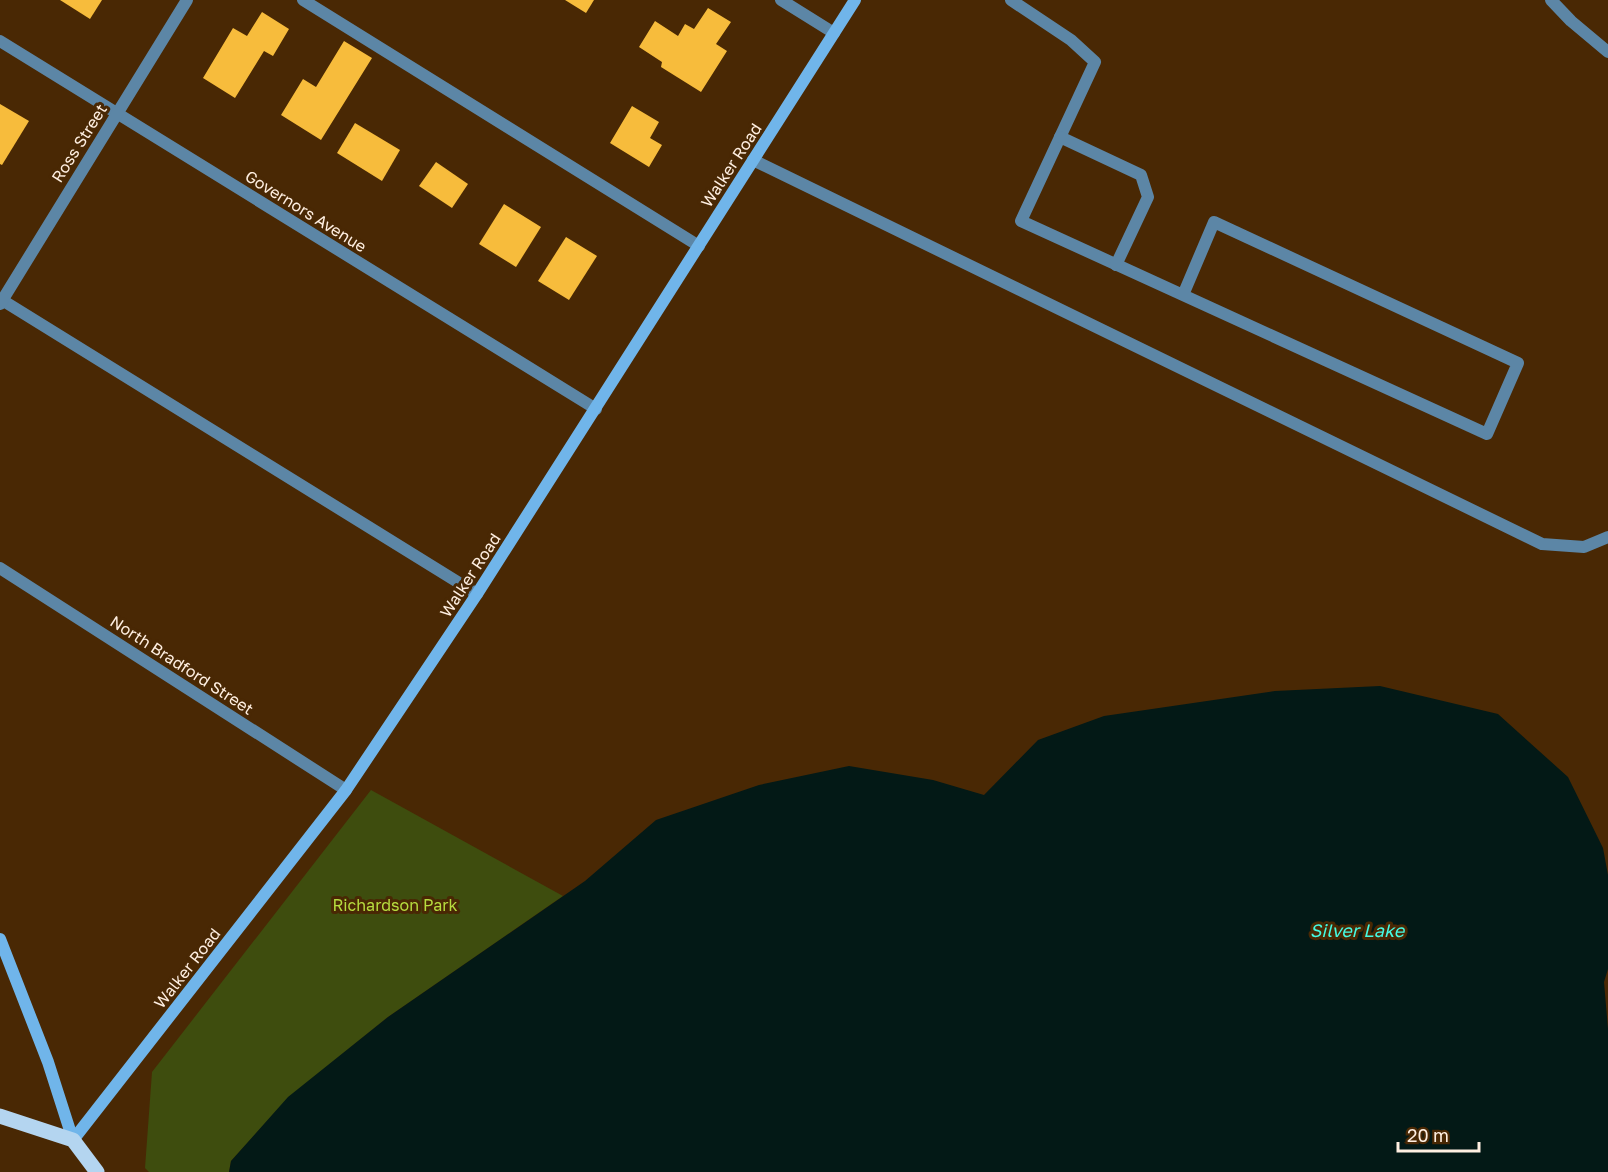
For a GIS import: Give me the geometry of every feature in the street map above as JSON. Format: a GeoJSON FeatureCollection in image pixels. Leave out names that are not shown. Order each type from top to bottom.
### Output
{"type":"FeatureCollection","features":[{"type":"Feature","properties":{"kind":"main road"},"geometry":{"type":"LineString","coordinates":[[0,1116],[73,1140],[97,1172]]}},
{"type":"Feature","properties":{"kind":"street","name":"Ross Street"},"geometry":{"type":"LineString","coordinates":[[1,302],[187,0]]}},
{"type":"Feature","properties":{"kind":"street"},"geometry":{"type":"LineString","coordinates":[[303,0],[699,246]]}},
{"type":"Feature","properties":{"kind":"street"},"geometry":{"type":"LineString","coordinates":[[780,0],[834,33]]}},
{"type":"Feature","properties":{"kind":"street","name":"Walker Road"},"geometry":{"type":"LineString","coordinates":[[73,1140],[346,790],[477,594],[855,0]]}},
{"type":"Feature","properties":{"kind":"street"},"geometry":{"type":"LineString","coordinates":[[1011,0],[1071,40],[1095,63],[1021,221],[1487,434],[1518,363],[1214,222],[1183,295]]}},
{"type":"Feature","properties":{"kind":"street"},"geometry":{"type":"LineString","coordinates":[[1551,0],[1571,21],[1608,52]]}},
{"type":"Feature","properties":{"kind":"street","name":"Governors Avenue"},"geometry":{"type":"LineString","coordinates":[[0,41],[596,409]]}},
{"type":"Feature","properties":{"kind":"street"},"geometry":{"type":"LineString","coordinates":[[1060,137],[1141,175],[1148,197],[1116,265]]}},
{"type":"Feature","properties":{"kind":"street"},"geometry":{"type":"LineString","coordinates":[[753,160],[1542,544],[1584,547],[1608,537]]}},
{"type":"Feature","properties":{"kind":"street"},"geometry":{"type":"LineString","coordinates":[[1,302],[477,594]]}},
{"type":"Feature","properties":{"kind":"street","name":"North Bradford Street"},"geometry":{"type":"LineString","coordinates":[[0,568],[346,790]]}},
{"type":"Feature","properties":{"kind":"street"},"geometry":{"type":"LineString","coordinates":[[0,939],[48,1062],[73,1140]]}},
{"type":"Feature","properties":{"kind":"green space","name":"Richardson Park"},"geometry":{"type":"Polygon","coordinates":[[[371,790],[563,896],[388,1017],[289,1097],[231,1161],[229,1172],[149,1172],[145,1168],[152,1072],[371,790]]]}},
{"type":"Feature","properties":{"kind":"water","name":"Silver Lake"},"geometry":{"type":"Polygon","coordinates":[[[1380,686],[1498,714],[1568,777],[1603,848],[1608,875],[1608,969],[1604,982],[1608,1029],[1608,1172],[229,1172],[231,1161],[288,1097],[388,1017],[585,881],[656,820],[759,785],[849,766],[933,780],[984,795],[1038,740],[1104,716],[1275,691],[1380,686]]]}},
{"type":"Feature","properties":{"kind":"building"},"geometry":{"type":"Polygon","coordinates":[[[60,0],[102,0],[90,19],[60,0]]]}},
{"type":"Feature","properties":{"kind":"building"},"geometry":{"type":"Polygon","coordinates":[[[565,0],[594,0],[586,13],[565,0]]]}},
{"type":"Feature","properties":{"kind":"building"},"geometry":{"type":"Polygon","coordinates":[[[708,8],[731,22],[716,44],[727,51],[701,92],[661,67],[662,62],[639,47],[655,21],[678,36],[685,24],[694,29],[708,8]]]}},
{"type":"Feature","properties":{"kind":"building"},"geometry":{"type":"Polygon","coordinates":[[[262,12],[289,29],[273,56],[264,51],[235,98],[203,78],[233,28],[247,36],[262,12]]]}},
{"type":"Feature","properties":{"kind":"building"},"geometry":{"type":"Polygon","coordinates":[[[344,41],[372,58],[321,140],[281,115],[303,79],[316,87],[344,41]]]}},
{"type":"Feature","properties":{"kind":"building"},"geometry":{"type":"Polygon","coordinates":[[[0,104],[29,121],[2,165],[0,164],[0,104]]]}},
{"type":"Feature","properties":{"kind":"building"},"geometry":{"type":"Polygon","coordinates":[[[632,106],[659,122],[650,138],[662,145],[649,167],[610,143],[632,106]]]}},
{"type":"Feature","properties":{"kind":"building"},"geometry":{"type":"Polygon","coordinates":[[[355,123],[400,150],[382,181],[337,153],[355,123]]]}},
{"type":"Feature","properties":{"kind":"building"},"geometry":{"type":"Polygon","coordinates":[[[436,162],[468,184],[452,208],[419,186],[436,162]]]}},
{"type":"Feature","properties":{"kind":"building"},"geometry":{"type":"Polygon","coordinates":[[[504,204],[541,227],[516,267],[479,244],[504,204]]]}},
{"type":"Feature","properties":{"kind":"building"},"geometry":{"type":"Polygon","coordinates":[[[566,237],[597,256],[569,300],[538,281],[566,237]]]}}]}
